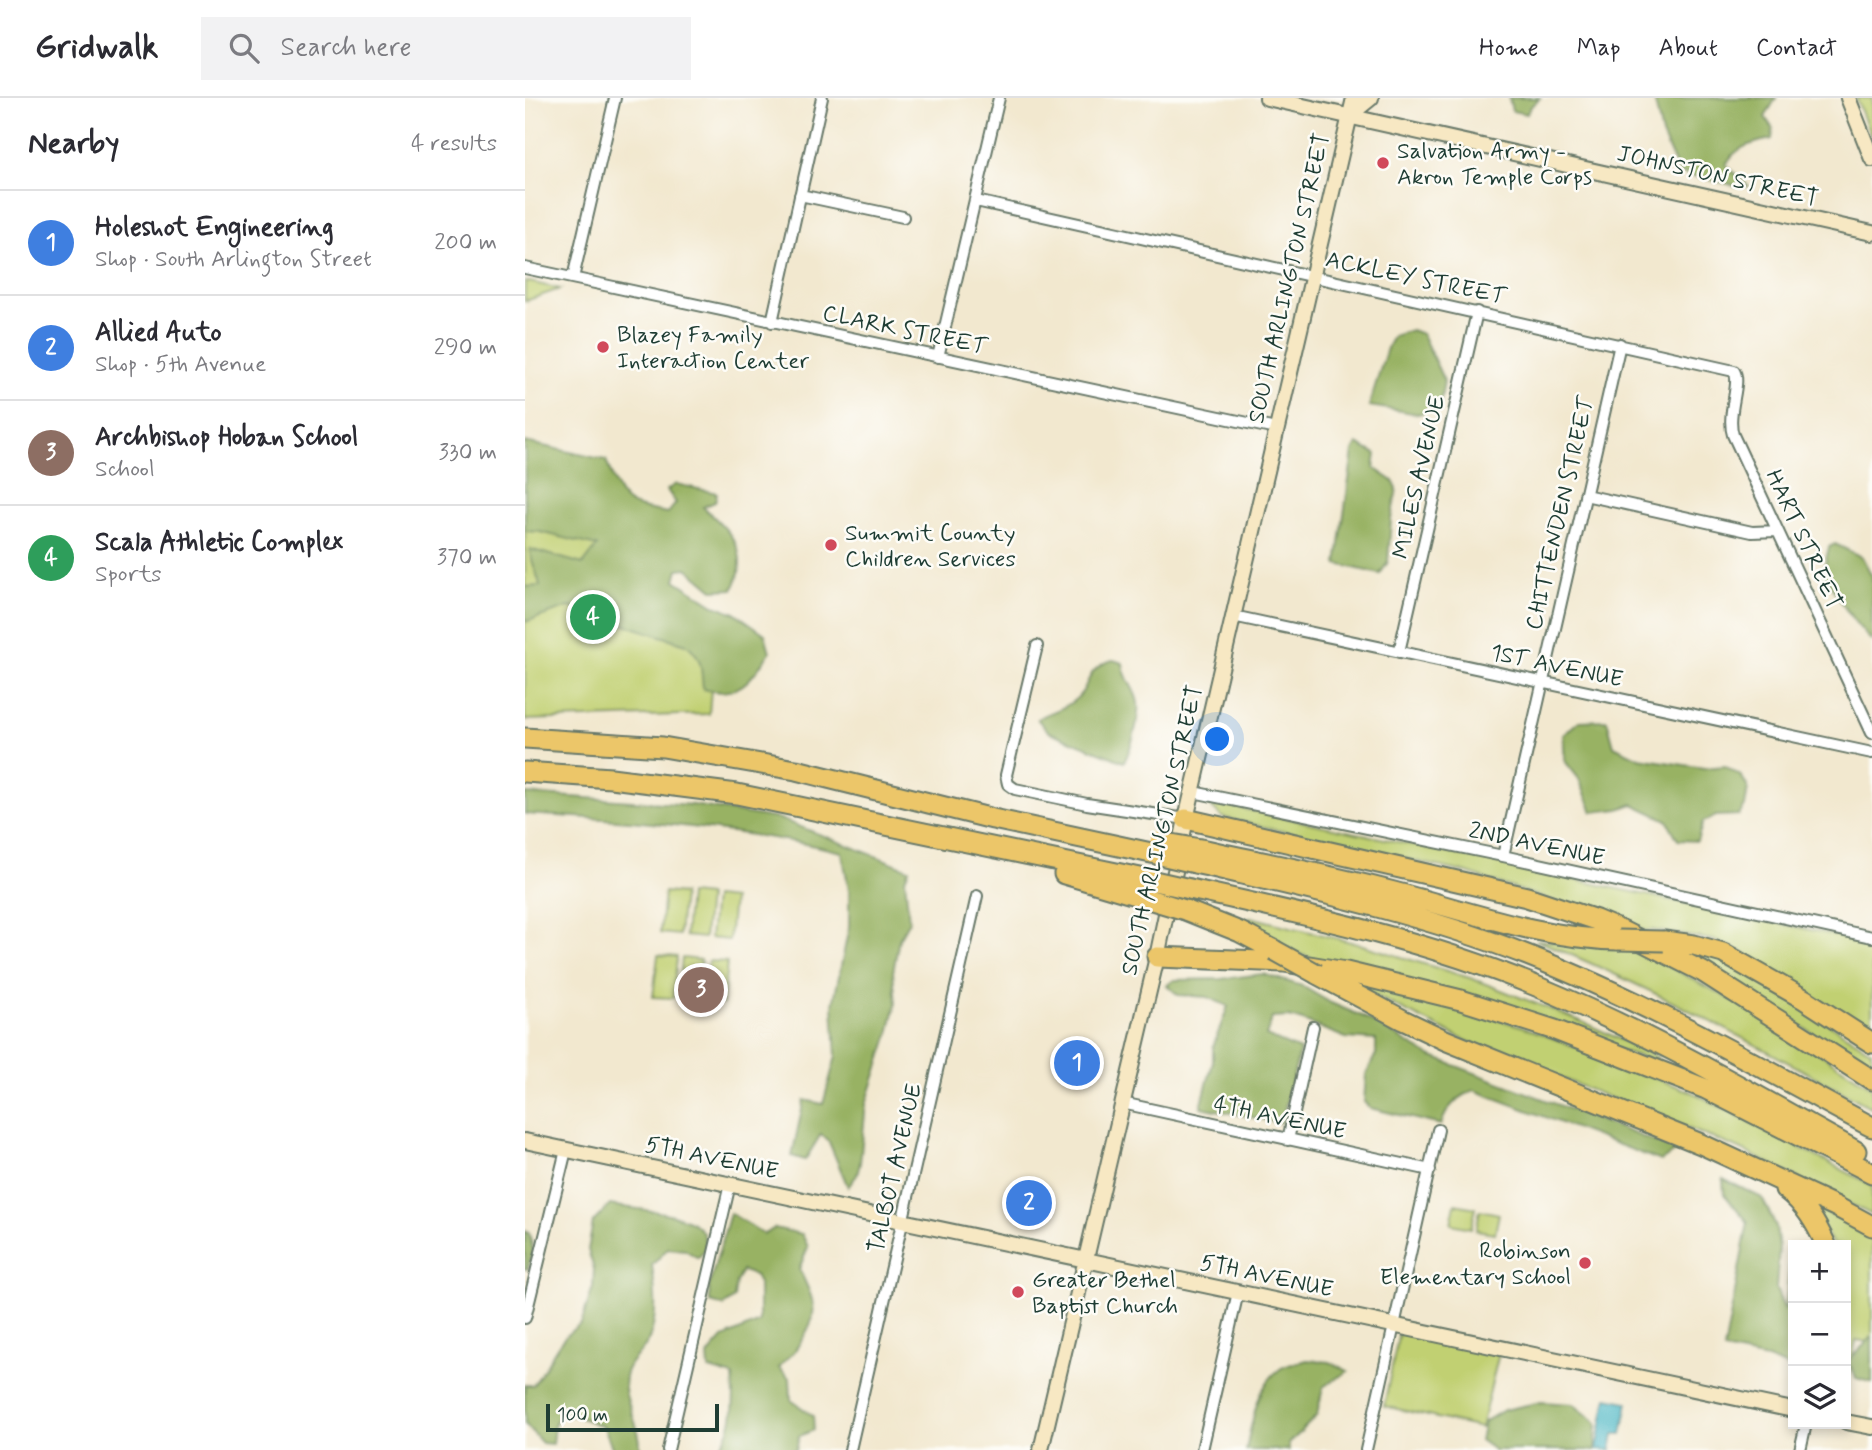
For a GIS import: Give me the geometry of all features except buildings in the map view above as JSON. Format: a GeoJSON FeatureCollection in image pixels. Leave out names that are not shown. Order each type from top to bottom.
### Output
{"type":"FeatureCollection","features":[{"type":"Feature","properties":{"kind":"highway"},"geometry":{"type":"LineString","coordinates":[[525,738],[618,743],[703,753],[796,770],[993,819],[1378,888],[1550,932],[1596,940],[1664,941],[1694,945],[1723,953],[1804,999],[1872,1043]]}},
{"type":"Feature","properties":{"kind":"highway"},"geometry":{"type":"LineString","coordinates":[[525,772],[681,785],[737,794],[915,831],[1148,889],[1190,889],[1371,931],[1467,960],[1602,1014],[1677,1051],[1872,1160]]}},
{"type":"Feature","properties":{"kind":"highway"},"geometry":{"type":"LineString","coordinates":[[1186,819],[1527,897],[1596,920],[1703,972],[1872,1080]]}},
{"type":"Feature","properties":{"kind":"highway"},"geometry":{"type":"LineString","coordinates":[[1198,856],[1403,914],[1526,955],[1640,1004],[1872,1127]]}},
{"type":"Feature","properties":{"kind":"highway"},"geometry":{"type":"LineString","coordinates":[[1148,889],[1185,910],[1240,932],[1445,1040],[1639,1117],[1765,1173],[1872,1226]]}},
{"type":"Feature","properties":{"kind":"highway"},"geometry":{"type":"LineString","coordinates":[[1157,957],[1244,959],[1312,966],[1419,989],[1481,1006],[1555,1030],[1706,1088],[1872,1173]]}},
{"type":"Feature","properties":{"kind":"highway"},"geometry":{"type":"LineString","coordinates":[[1765,1173],[1801,1201],[1824,1240]]}},
{"type":"Feature","properties":{"kind":"street"},"geometry":{"type":"LineString","coordinates":[[573,278],[615,98]]}},
{"type":"Feature","properties":{"kind":"street"},"geometry":{"type":"LineString","coordinates":[[772,322],[822,98]]}},
{"type":"Feature","properties":{"kind":"street"},"geometry":{"type":"LineString","coordinates":[[938,357],[999,98]]}},
{"type":"Feature","properties":{"kind":"street","name":"JOHNSTON STREET"},"geometry":{"type":"LineString","coordinates":[[1268,98],[1872,233]]}},
{"type":"Feature","properties":{"kind":"street","name":"SOUTH ARLINGTON STREET"},"geometry":{"type":"LineString","coordinates":[[1041,1450],[1354,98]]}},
{"type":"Feature","properties":{"kind":"street"},"geometry":{"type":"LineString","coordinates":[[1350,115],[1371,98]]}},
{"type":"Feature","properties":{"kind":"street"},"geometry":{"type":"LineString","coordinates":[[1848,98],[1872,159]]}},
{"type":"Feature","properties":{"kind":"street"},"geometry":{"type":"LineString","coordinates":[[800,195],[903,216]]}},
{"type":"Feature","properties":{"kind":"street","name":"ACKLEY STREET"},"geometry":{"type":"LineString","coordinates":[[976,201],[1734,370],[1738,377],[1733,399]]}},
{"type":"Feature","properties":{"kind":"street","name":"CLARK STREET"},"geometry":{"type":"LineString","coordinates":[[525,268],[1276,429]]}},
{"type":"Feature","properties":{"kind":"street","name":"MILES AVENUE"},"geometry":{"type":"LineString","coordinates":[[1399,652],[1478,312]]}},
{"type":"Feature","properties":{"kind":"street","name":"CHITTENDEN STREET"},"geometry":{"type":"LineString","coordinates":[[1503,856],[1620,344]]}},
{"type":"Feature","properties":{"kind":"street","name":"HART STREET"},"geometry":{"type":"LineString","coordinates":[[1733,399],[1730,416],[1733,435],[1872,733]]}},
{"type":"Feature","properties":{"kind":"street"},"geometry":{"type":"LineString","coordinates":[[1585,495],[1752,531],[1777,531]]}},
{"type":"Feature","properties":{"kind":"street","name":"1ST AVENUE"},"geometry":{"type":"LineString","coordinates":[[1233,616],[1872,753]]}},
{"type":"Feature","properties":{"kind":"street"},"geometry":{"type":"LineString","coordinates":[[1037,646],[1006,775],[1008,784],[1015,789],[1087,804],[1186,819]]}},
{"type":"Feature","properties":{"kind":"street","name":"2ND AVENUE"},"geometry":{"type":"LineString","coordinates":[[1193,792],[1503,856],[1872,937]]}},
{"type":"Feature","properties":{"kind":"street","name":"TALBOT AVENUE"},"geometry":{"type":"LineString","coordinates":[[850,1450],[977,895]]}},
{"type":"Feature","properties":{"kind":"street"},"geometry":{"type":"LineString","coordinates":[[1288,1140],[1313,1027]]}},
{"type":"Feature","properties":{"kind":"street","name":"4TH AVENUE"},"geometry":{"type":"LineString","coordinates":[[1122,1103],[1430,1170]]}},
{"type":"Feature","properties":{"kind":"street"},"geometry":{"type":"LineString","coordinates":[[1366,1450],[1438,1130]]}},
{"type":"Feature","properties":{"kind":"street","name":"5TH AVENUE"},"geometry":{"type":"LineString","coordinates":[[525,1141],[1788,1409]]}},
{"type":"Feature","properties":{"kind":"street"},"geometry":{"type":"LineString","coordinates":[[525,1318],[566,1150]]}},
{"type":"Feature","properties":{"kind":"street"},"geometry":{"type":"LineString","coordinates":[[668,1450],[730,1184]]}},
{"type":"Feature","properties":{"kind":"street"},"geometry":{"type":"LineString","coordinates":[[1202,1450],[1238,1292]]}},
{"type":"Feature","properties":{"kind":"street"},"geometry":{"type":"LineString","coordinates":[[1851,1423],[1872,1427]]}},
{"type":"Feature","properties":{"kind":"street"},"geometry":{"type":"LineString","coordinates":[[1800,1450],[1805,1429]]}},
{"type":"Feature","properties":{"kind":"green space"},"geometry":{"type":"Polygon","coordinates":[[[1509,98],[1540,98],[1529,108],[1527,114],[1512,111],[1509,98]]]}},
{"type":"Feature","properties":{"kind":"green space"},"geometry":{"type":"Polygon","coordinates":[[[1654,98],[1776,98],[1765,117],[1773,129],[1772,139],[1739,149],[1726,165],[1748,186],[1679,173],[1662,135],[1654,98]]]}},
{"type":"Feature","properties":{"kind":"green space"},"geometry":{"type":"Polygon","coordinates":[[[1856,98],[1872,98],[1872,140],[1871,137],[1856,98]]]}},
{"type":"Feature","properties":{"kind":"green space"},"geometry":{"type":"Polygon","coordinates":[[[525,281],[560,289],[525,301],[525,281]]]}},
{"type":"Feature","properties":{"kind":"green space"},"geometry":{"type":"Polygon","coordinates":[[[1411,330],[1422,334],[1444,381],[1440,405],[1419,414],[1369,406],[1393,336],[1411,330]]]}},
{"type":"Feature","properties":{"kind":"green space"},"geometry":{"type":"Polygon","coordinates":[[[525,442],[606,460],[620,494],[625,500],[641,508],[668,513],[676,503],[667,490],[676,484],[717,493],[715,502],[703,507],[722,525],[739,553],[738,576],[733,589],[713,590],[687,568],[678,569],[675,580],[714,605],[735,613],[765,634],[770,652],[751,678],[727,692],[703,689],[698,659],[686,644],[569,607],[525,622],[525,587],[540,586],[530,549],[583,564],[597,546],[525,531],[525,442]]]}},
{"type":"Feature","properties":{"kind":"green space"},"geometry":{"type":"Polygon","coordinates":[[[1357,444],[1376,454],[1374,468],[1393,481],[1397,489],[1391,519],[1388,562],[1380,574],[1337,564],[1353,451],[1357,444]]]}},
{"type":"Feature","properties":{"kind":"green space"},"geometry":{"type":"Polygon","coordinates":[[[525,511],[623,532],[715,636],[709,714],[525,720],[525,511]]]}},
{"type":"Feature","properties":{"kind":"green space"},"geometry":{"type":"Polygon","coordinates":[[[1835,544],[1862,557],[1872,576],[1872,641],[1851,617],[1823,572],[1829,547],[1835,544]]]}},
{"type":"Feature","properties":{"kind":"green space"},"geometry":{"type":"Polygon","coordinates":[[[1113,660],[1123,663],[1138,703],[1134,733],[1124,762],[1049,732],[1037,719],[1079,697],[1096,668],[1113,660]]]}},
{"type":"Feature","properties":{"kind":"green space"},"geometry":{"type":"Polygon","coordinates":[[[1607,720],[1614,746],[1639,758],[1704,768],[1725,766],[1742,777],[1748,788],[1745,806],[1739,815],[1716,816],[1703,822],[1697,841],[1678,840],[1667,820],[1633,804],[1619,809],[1593,812],[1579,779],[1565,761],[1563,735],[1579,721],[1607,720]]]}},
{"type":"Feature","properties":{"kind":"green space"},"geometry":{"type":"Polygon","coordinates":[[[525,794],[693,805],[780,819],[909,869],[905,879],[909,921],[899,939],[893,972],[896,1003],[889,1034],[866,1104],[857,1175],[848,1187],[829,1142],[821,1134],[805,1160],[792,1156],[804,1100],[823,1104],[836,1056],[833,1005],[849,927],[849,890],[842,852],[724,831],[645,822],[525,814],[525,794]]]}},
{"type":"Feature","properties":{"kind":"green space"},"geometry":{"type":"Polygon","coordinates":[[[1213,806],[1230,806],[1872,943],[1872,1035],[1740,951],[1713,940],[1645,931],[1464,872],[1222,817],[1213,806]]]}},
{"type":"Feature","properties":{"kind":"green space"},"geometry":{"type":"Polygon","coordinates":[[[664,892],[683,894],[679,935],[660,933],[664,892]]]}},
{"type":"Feature","properties":{"kind":"green space"},"geometry":{"type":"Polygon","coordinates":[[[689,894],[708,896],[704,938],[685,936],[689,894]]]}},
{"type":"Feature","properties":{"kind":"green space"},"geometry":{"type":"Polygon","coordinates":[[[714,897],[733,899],[729,940],[710,938],[714,897]]]}},
{"type":"Feature","properties":{"kind":"green space"},"geometry":{"type":"Polygon","coordinates":[[[1219,916],[1248,922],[1250,917],[1359,944],[1473,979],[1578,1020],[1658,1057],[1655,1061],[1302,955],[1219,916]]]}},
{"type":"Feature","properties":{"kind":"green space"},"geometry":{"type":"Polygon","coordinates":[[[1536,940],[1634,948],[1753,1011],[1872,1087],[1872,1108],[1664,998],[1536,940]]]}},
{"type":"Feature","properties":{"kind":"green space"},"geometry":{"type":"Polygon","coordinates":[[[1682,952],[1710,956],[1737,967],[1872,1051],[1872,1070],[1682,952]]]}},
{"type":"Feature","properties":{"kind":"green space"},"geometry":{"type":"Polygon","coordinates":[[[658,955],[677,957],[673,998],[653,997],[658,955]]]}},
{"type":"Feature","properties":{"kind":"green space"},"geometry":{"type":"Polygon","coordinates":[[[682,958],[701,960],[697,1001],[678,999],[682,958]]]}},
{"type":"Feature","properties":{"kind":"green space"},"geometry":{"type":"Polygon","coordinates":[[[708,961],[727,962],[723,1004],[704,1002],[708,961]]]}},
{"type":"Feature","properties":{"kind":"green space"},"geometry":{"type":"Polygon","coordinates":[[[1263,974],[1302,986],[1331,1003],[1364,1017],[1430,1056],[1677,1150],[1661,1161],[1474,1090],[1453,1104],[1441,1125],[1370,1108],[1364,1102],[1366,1074],[1376,1054],[1376,1040],[1346,1038],[1289,1017],[1272,1018],[1266,1036],[1300,1050],[1281,1123],[1201,1107],[1213,1062],[1213,1047],[1228,1006],[1207,997],[1178,995],[1167,985],[1174,980],[1221,979],[1263,974]]]}},
{"type":"Feature","properties":{"kind":"green space"},"geometry":{"type":"Polygon","coordinates":[[[1343,980],[1371,984],[1524,1027],[1694,1093],[1872,1185],[1872,1215],[1740,1149],[1462,1039],[1343,980]]]}},
{"type":"Feature","properties":{"kind":"green space"},"geometry":{"type":"Polygon","coordinates":[[[1723,1179],[1762,1198],[1776,1226],[1779,1248],[1776,1289],[1785,1311],[1788,1281],[1788,1367],[1767,1359],[1724,1350],[1748,1222],[1724,1194],[1723,1179]]]}},
{"type":"Feature","properties":{"kind":"green space"},"geometry":{"type":"Polygon","coordinates":[[[1455,1204],[1476,1208],[1471,1228],[1451,1224],[1455,1204]]]}},
{"type":"Feature","properties":{"kind":"green space"},"geometry":{"type":"Polygon","coordinates":[[[610,1205],[682,1218],[702,1231],[705,1250],[698,1258],[685,1250],[668,1248],[652,1265],[654,1323],[648,1341],[629,1366],[625,1377],[626,1395],[638,1431],[640,1450],[613,1450],[604,1427],[576,1416],[559,1415],[554,1426],[552,1444],[542,1443],[525,1424],[525,1385],[533,1385],[559,1344],[581,1324],[593,1287],[594,1269],[588,1250],[593,1222],[610,1205]]]}},
{"type":"Feature","properties":{"kind":"green space"},"geometry":{"type":"Polygon","coordinates":[[[1812,1206],[1872,1233],[1872,1337],[1868,1342],[1856,1340],[1851,1364],[1851,1240],[1830,1240],[1812,1206]]]}},
{"type":"Feature","properties":{"kind":"green space"},"geometry":{"type":"Polygon","coordinates":[[[1480,1210],[1499,1214],[1495,1233],[1476,1230],[1480,1210]]]}},
{"type":"Feature","properties":{"kind":"green space"},"geometry":{"type":"Polygon","coordinates":[[[730,1213],[764,1234],[775,1228],[802,1234],[808,1247],[799,1269],[813,1303],[812,1320],[794,1352],[779,1368],[790,1379],[791,1400],[813,1416],[814,1430],[799,1436],[796,1450],[715,1450],[727,1435],[730,1426],[734,1395],[733,1376],[709,1369],[708,1355],[723,1338],[759,1322],[759,1284],[755,1275],[742,1271],[736,1282],[734,1298],[724,1306],[710,1302],[709,1286],[730,1213]]]}},
{"type":"Feature","properties":{"kind":"green space"},"geometry":{"type":"Polygon","coordinates":[[[525,1231],[529,1233],[533,1250],[528,1269],[525,1269],[525,1231]]]}},
{"type":"Feature","properties":{"kind":"green space"},"geometry":{"type":"Polygon","coordinates":[[[1399,1332],[1499,1353],[1481,1428],[1384,1406],[1399,1332]]]}},
{"type":"Feature","properties":{"kind":"green space"},"geometry":{"type":"Polygon","coordinates":[[[1872,1337],[1872,1383],[1856,1378],[1851,1367],[1851,1358],[1872,1337]]]}},
{"type":"Feature","properties":{"kind":"green space"},"geometry":{"type":"Polygon","coordinates":[[[1307,1360],[1330,1362],[1348,1371],[1323,1387],[1317,1415],[1289,1444],[1289,1450],[1246,1450],[1256,1406],[1265,1385],[1280,1369],[1307,1360]]]}},
{"type":"Feature","properties":{"kind":"green space"},"geometry":{"type":"Polygon","coordinates":[[[1541,1402],[1573,1404],[1597,1423],[1595,1450],[1494,1450],[1480,1440],[1484,1422],[1504,1410],[1541,1402]]]}},
{"type":"Feature","properties":{"kind":"water"},"geometry":{"type":"Polygon","coordinates":[[[1607,1398],[1628,1402],[1622,1434],[1614,1434],[1611,1450],[1597,1449],[1607,1398]]]}},
{"type":"Feature","properties":{"kind":"place","name":"Salvation Army - Akron Temple Corps"},"geometry":{"type":"Point","coordinates":[1383,163]}},
{"type":"Feature","properties":{"kind":"place","name":"Blazey Family Interaction Center"},"geometry":{"type":"Point","coordinates":[603,347]}},
{"type":"Feature","properties":{"kind":"place","name":"Summit County Children Services"},"geometry":{"type":"Point","coordinates":[831,545]}},
{"type":"Feature","properties":{"kind":"place","name":"Scala Athletic Complex"},"geometry":{"type":"Point","coordinates":[593,617]}},
{"type":"Feature","properties":{"kind":"place","name":"Archbishop Hoban School"},"geometry":{"type":"Point","coordinates":[701,990]}},
{"type":"Feature","properties":{"kind":"place","name":"Holeshot Engineering"},"geometry":{"type":"Point","coordinates":[1077,1063]}},
{"type":"Feature","properties":{"kind":"place","name":"Allied Auto"},"geometry":{"type":"Point","coordinates":[1029,1203]}},
{"type":"Feature","properties":{"kind":"place","name":"Robinson Elementary School"},"geometry":{"type":"Point","coordinates":[1585,1263]}},
{"type":"Feature","properties":{"kind":"place","name":"Greater Bethel Baptist Church"},"geometry":{"type":"Point","coordinates":[1018,1292]}}]}
